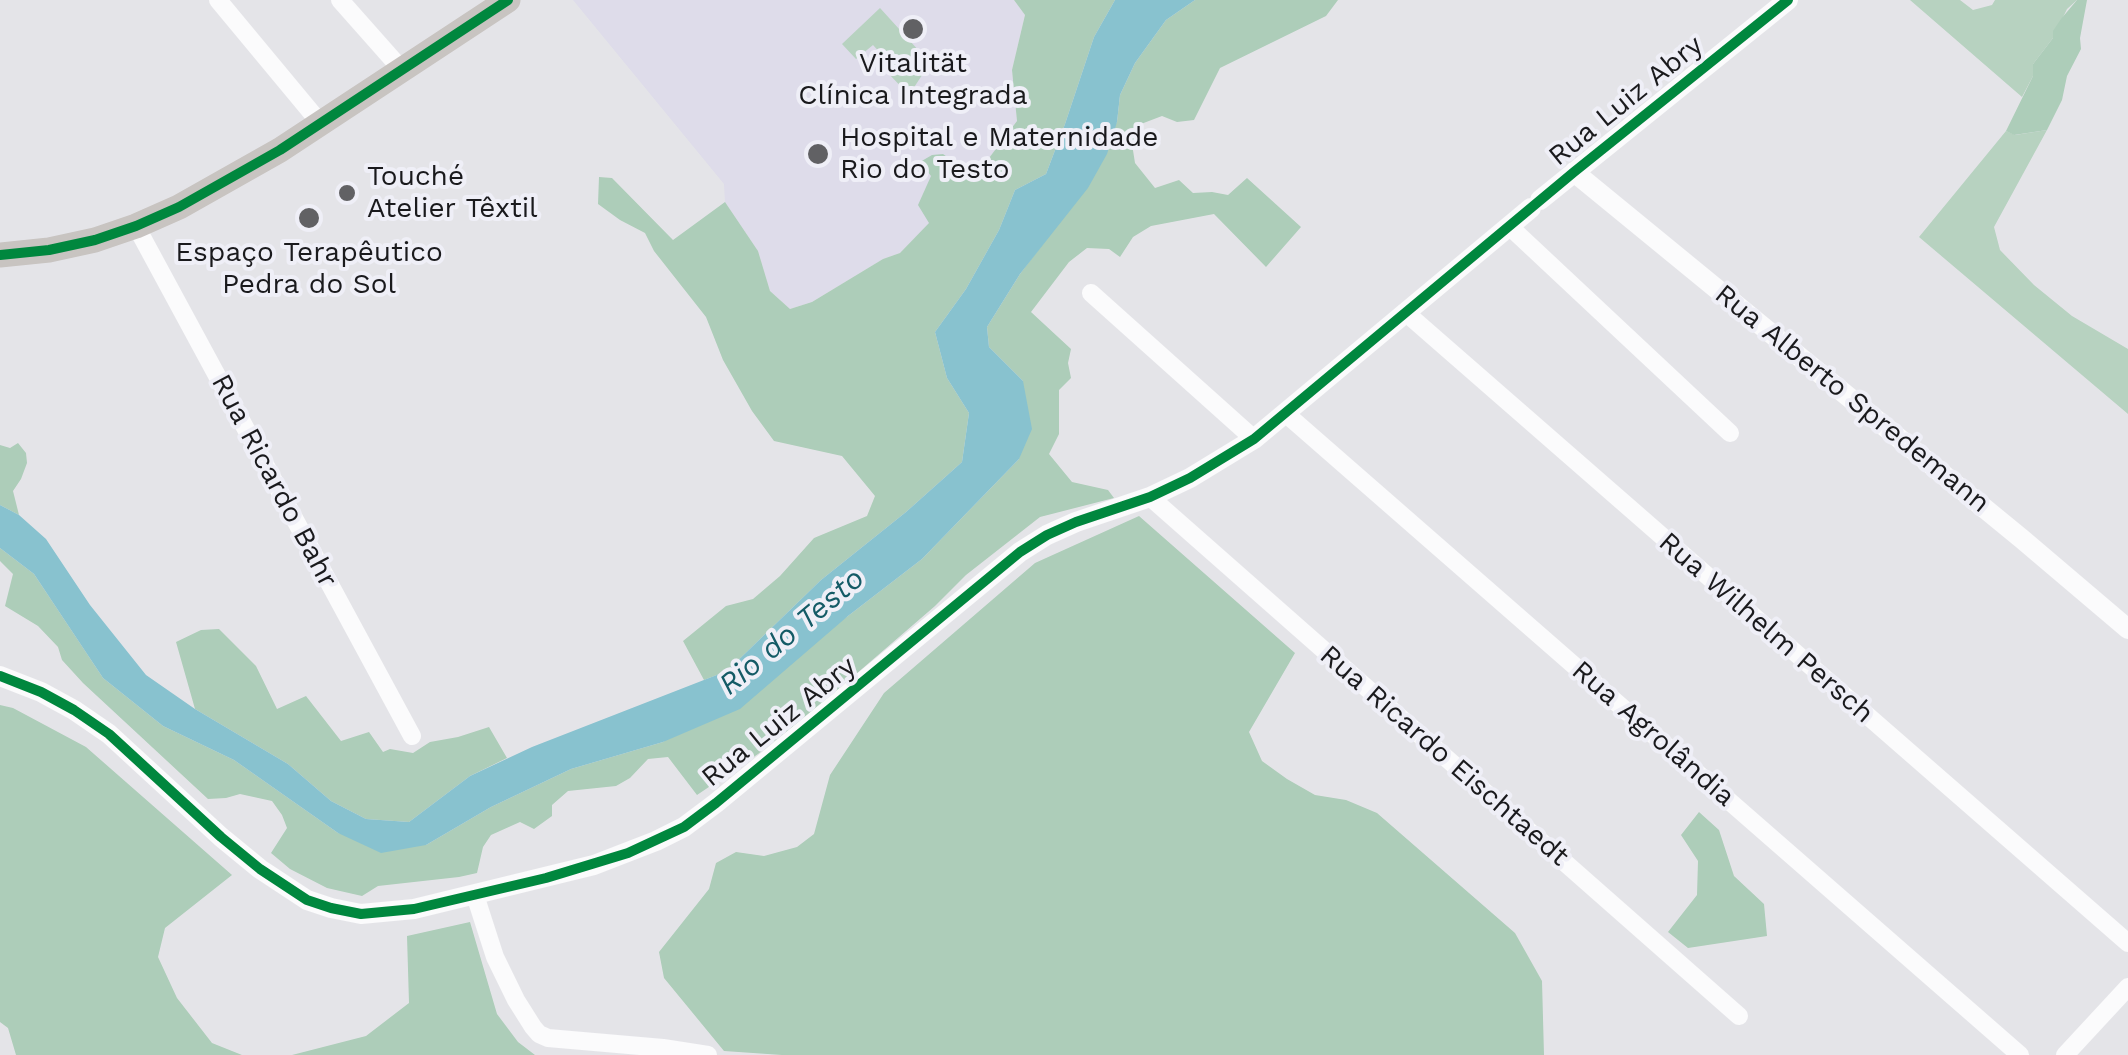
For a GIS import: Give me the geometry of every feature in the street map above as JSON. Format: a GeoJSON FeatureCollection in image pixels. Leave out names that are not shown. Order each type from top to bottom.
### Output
{"type":"FeatureCollection","features":[{"type":"Feature","properties":{"kind":"main road"},"geometry":{"type":"LineString","coordinates":[[0,255],[95,240],[136,226],[209,192],[508,0]]}},
{"type":"Feature","properties":{"kind":"street"},"geometry":{"type":"LineString","coordinates":[[218,0],[320,124]]}},
{"type":"Feature","properties":{"kind":"street"},"geometry":{"type":"LineString","coordinates":[[340,0],[402,70]]}},
{"type":"Feature","properties":{"kind":"street","name":"Rua Luiz Abry"},"geometry":{"type":"LineString","coordinates":[[0,676],[41,692],[109,734],[221,837],[281,884],[307,900],[332,908],[361,914],[414,909],[594,865],[684,827],[1020,552],[1076,522],[1150,497],[1216,464],[1254,439],[1574,172],[1788,0]]}},
{"type":"Feature","properties":{"kind":"street","name":"Rua Alberto Spredemann"},"geometry":{"type":"LineString","coordinates":[[1574,172],[2128,629]]}},
{"type":"Feature","properties":{"kind":"street","name":"Rua Ricardo Bahr"},"geometry":{"type":"LineString","coordinates":[[136,226],[412,736]]}},
{"type":"Feature","properties":{"kind":"street"},"geometry":{"type":"LineString","coordinates":[[1509,226],[1730,433]]}},
{"type":"Feature","properties":{"kind":"street"},"geometry":{"type":"LineString","coordinates":[[1091,292],[1254,439]]}},
{"type":"Feature","properties":{"kind":"street","name":"Rua Wilhelm Persch"},"geometry":{"type":"LineString","coordinates":[[1404,312],[2128,943]]}},
{"type":"Feature","properties":{"kind":"street","name":"Rua Agrolândia"},"geometry":{"type":"LineString","coordinates":[[1286,413],[2020,1055]]}},
{"type":"Feature","properties":{"kind":"street","name":"Rua Ricardo Eischtaedt"},"geometry":{"type":"LineString","coordinates":[[1150,497],[1739,1016]]}},
{"type":"Feature","properties":{"kind":"street"},"geometry":{"type":"LineString","coordinates":[[475,895],[495,958],[532,1028],[539,1034],[708,1055]]}},
{"type":"Feature","properties":{"kind":"street"},"geometry":{"type":"LineString","coordinates":[[2064,1055],[2128,987]]}},
{"type":"Feature","properties":{"kind":"shaded area","name":"Hospital e Maternidade Rio do Testo"},"geometry":{"type":"Polygon","coordinates":[[[573,0],[1014,0],[1025,15],[1012,70],[1017,121],[986,162],[966,172],[956,173],[921,162],[932,176],[924,192],[930,223],[900,253],[883,259],[812,302],[790,309],[770,291],[758,251],[725,202],[724,184],[573,0]]]}},
{"type":"Feature","properties":{"kind":"green space"},"geometry":{"type":"Polygon","coordinates":[[[1014,0],[1115,0],[1094,37],[1046,174],[1015,190],[999,230],[966,289],[935,332],[947,378],[969,413],[962,462],[821,580],[727,671],[704,680],[683,641],[726,606],[753,599],[814,538],[867,516],[875,496],[842,456],[774,441],[723,360],[706,317],[654,251],[645,233],[598,204],[599,177],[612,178],[673,240],[725,202],[758,251],[770,291],[790,309],[812,302],[883,259],[900,253],[929,223],[918,205],[931,176],[920,162],[943,154],[956,172],[966,172],[986,162],[1017,121],[1012,70],[1025,15],[1014,0]]]}},
{"type":"Feature","properties":{"kind":"green space"},"geometry":{"type":"Polygon","coordinates":[[[1195,0],[1338,0],[1326,16],[1220,68],[1194,120],[1177,122],[1162,116],[1141,124],[1132,144],[1135,163],[1155,188],[1179,180],[1193,193],[1228,195],[1247,178],[1301,227],[1266,267],[1214,214],[1151,226],[1133,237],[1120,257],[1109,249],[1087,248],[1069,262],[1031,312],[1071,349],[1071,378],[1059,390],[1059,434],[1049,454],[1072,482],[1108,490],[1114,498],[1040,517],[966,575],[819,706],[697,795],[668,757],[648,759],[616,786],[568,791],[552,805],[552,816],[534,829],[520,822],[491,835],[483,847],[477,873],[378,886],[362,896],[327,888],[290,869],[271,853],[287,828],[272,801],[240,794],[208,799],[83,683],[38,626],[5,606],[13,574],[0,561],[0,548],[34,574],[103,678],[163,726],[234,760],[338,833],[426,845],[491,807],[571,769],[663,742],[848,616],[922,559],[1019,459],[1023,381],[989,347],[987,327],[1050,234],[1117,122],[1120,95],[1135,63],[1166,20],[1195,0]]]}},
{"type":"Feature","properties":{"kind":"green space"},"geometry":{"type":"Polygon","coordinates":[[[1910,0],[1960,0],[1973,10],[1992,5],[1995,0],[2077,0],[2067,9],[2053,38],[2033,64],[2033,76],[2022,97],[1910,0]]]}},
{"type":"Feature","properties":{"kind":"green space"},"geometry":{"type":"Polygon","coordinates":[[[2077,0],[2087,0],[2081,49],[2047,130],[2014,135],[2006,131],[2033,76],[2033,64],[2077,0]]]}},
{"type":"Feature","properties":{"kind":"green space"},"geometry":{"type":"Polygon","coordinates":[[[880,8],[930,63],[909,95],[888,73],[893,67],[873,45],[856,59],[842,44],[880,8]]]}},
{"type":"Feature","properties":{"kind":"green space"},"geometry":{"type":"Polygon","coordinates":[[[2047,130],[1994,227],[2000,250],[2072,316],[2128,349],[2128,414],[1919,237],[2006,131],[2015,135],[2047,130]]]}},
{"type":"Feature","properties":{"kind":"green space"},"geometry":{"type":"Polygon","coordinates":[[[18,443],[26,453],[27,463],[13,491],[19,515],[0,505],[0,445],[10,448],[18,443]]]}},
{"type":"Feature","properties":{"kind":"green space"},"geometry":{"type":"Polygon","coordinates":[[[1139,516],[1295,653],[1249,732],[1262,761],[1315,795],[1346,800],[1377,813],[1515,933],[1542,981],[1544,1055],[782,1055],[724,1051],[664,978],[659,952],[709,889],[716,863],[736,852],[764,856],[797,847],[814,834],[830,775],[884,693],[1035,563],[1139,516]]]}},
{"type":"Feature","properties":{"kind":"green space"},"geometry":{"type":"Polygon","coordinates":[[[219,629],[256,666],[277,709],[306,696],[341,741],[369,732],[383,752],[390,749],[413,753],[430,742],[489,727],[507,758],[470,776],[409,822],[366,819],[331,801],[288,764],[195,709],[176,642],[201,630],[219,629]]]}},
{"type":"Feature","properties":{"kind":"green space"},"geometry":{"type":"Polygon","coordinates":[[[0,705],[13,708],[86,747],[232,875],[165,928],[158,957],[177,998],[212,1043],[242,1055],[16,1055],[8,1028],[0,1022],[0,705]]]}},
{"type":"Feature","properties":{"kind":"green space"},"geometry":{"type":"Polygon","coordinates":[[[1699,812],[1719,830],[1734,876],[1764,904],[1767,936],[1688,948],[1668,932],[1697,895],[1698,861],[1681,835],[1699,812]]]}},
{"type":"Feature","properties":{"kind":"green space"},"geometry":{"type":"Polygon","coordinates":[[[470,922],[497,1014],[518,1042],[535,1055],[292,1055],[366,1036],[409,1003],[407,936],[470,922]]]}},
{"type":"Feature","properties":{"kind":"water","name":"Rio do Testo"},"geometry":{"type":"Polygon","coordinates":[[[1115,0],[1195,0],[1166,20],[1135,63],[1120,95],[1107,154],[1088,188],[1020,274],[987,327],[989,347],[1023,381],[1032,429],[1019,459],[922,559],[848,616],[740,709],[663,742],[571,769],[491,807],[426,845],[381,853],[338,833],[234,760],[163,726],[103,678],[34,574],[0,548],[0,505],[19,515],[46,539],[90,605],[146,675],[288,764],[331,801],[366,819],[409,822],[470,776],[532,747],[727,671],[821,580],[962,462],[969,413],[947,378],[935,332],[966,289],[999,230],[1015,190],[1046,174],[1094,37],[1115,0]]]}},
{"type":"Feature","properties":{"kind":"cycle path"},"geometry":{"type":"LineString","coordinates":[[0,255],[95,240],[179,207],[280,150],[508,0]]}},
{"type":"Feature","properties":{"kind":"cycle path"},"geometry":{"type":"LineString","coordinates":[[0,676],[41,692],[109,734],[260,869],[307,900],[331,908],[361,914],[414,909],[546,878],[628,853],[684,827],[716,803],[1020,552],[1076,522],[1150,497],[1190,478],[1254,439],[1574,172],[1788,0]]}},
{"type":"Feature","properties":{"kind":"place","name":"Vitalität Clínica Integrada"},"geometry":{"type":"Point","coordinates":[913,29]}},
{"type":"Feature","properties":{"kind":"place","name":"Hospital e Maternidade Rio do Testo"},"geometry":{"type":"Point","coordinates":[818,154]}},
{"type":"Feature","properties":{"kind":"place","name":"Touché Atelier Têxtil"},"geometry":{"type":"Point","coordinates":[347,193]}},
{"type":"Feature","properties":{"kind":"place","name":"Espaço Terapêutico Pedra do Sol"},"geometry":{"type":"Point","coordinates":[309,218]}}]}
